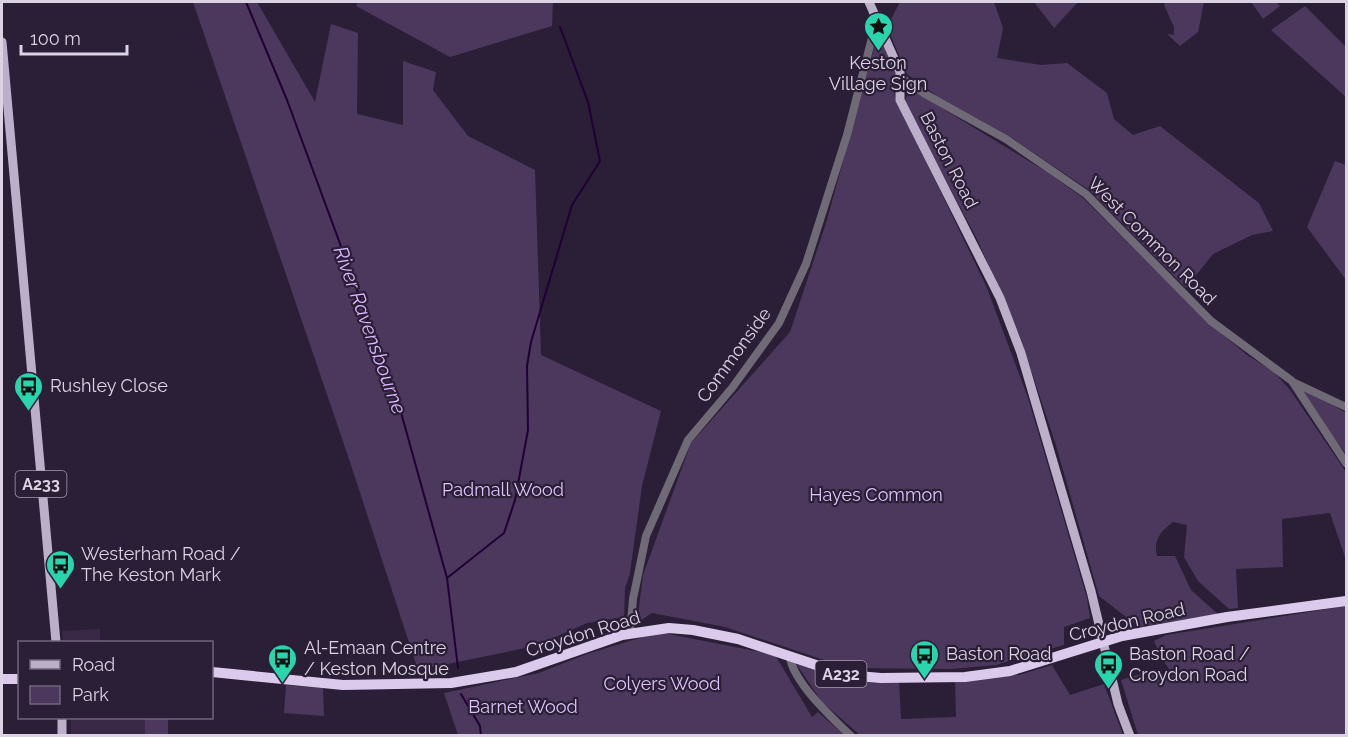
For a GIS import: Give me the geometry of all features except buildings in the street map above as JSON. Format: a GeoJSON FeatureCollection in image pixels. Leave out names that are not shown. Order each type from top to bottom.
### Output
{"type":"FeatureCollection","features":[{"type":"Feature","properties":{"kind":"highway","name":"Croydon Road"},"geometry":{"type":"LineString","coordinates":[[213,672],[342,685],[443,683],[486,679],[527,669],[630,633],[669,628],[693,630],[738,639],[837,673],[857,677],[955,678],[1010,671],[1102,641],[1227,618],[1347,601]]}},
{"type":"Feature","properties":{"kind":"highway"},"geometry":{"type":"LineString","coordinates":[[2,679],[18,679]]}},
{"type":"Feature","properties":{"kind":"main road"},"geometry":{"type":"LineString","coordinates":[[869,2],[902,78]]}},
{"type":"Feature","properties":{"kind":"main road","name":"A233"},"geometry":{"type":"LineString","coordinates":[[2,42],[56,641]]}},
{"type":"Feature","properties":{"kind":"main road","name":"Baston Road"},"geometry":{"type":"LineString","coordinates":[[902,78],[899,92],[901,103],[1000,298],[1021,353],[1042,418],[1118,704],[1130,735]]}},
{"type":"Feature","properties":{"kind":"main road"},"geometry":{"type":"LineString","coordinates":[[62,719],[62,735]]}},
{"type":"Feature","properties":{"kind":"street","name":"Commonside"},"geometry":{"type":"LineString","coordinates":[[630,633],[633,599],[646,536],[688,440],[732,388],[778,323],[806,264],[847,135],[874,27],[879,21]]}},
{"type":"Feature","properties":{"kind":"street"},"geometry":{"type":"LineString","coordinates":[[868,53],[876,41],[887,43]]}},
{"type":"Feature","properties":{"kind":"street","name":"West Common Road"},"geometry":{"type":"LineString","coordinates":[[902,78],[925,94],[1006,140],[1086,194],[1211,321],[1292,381],[1347,464]]}},
{"type":"Feature","properties":{"kind":"street"},"geometry":{"type":"LineString","coordinates":[[1292,381],[1347,407]]}},
{"type":"Feature","properties":{"kind":"street"},"geometry":{"type":"LineString","coordinates":[[790,657],[792,666],[819,706],[851,735]]}},
{"type":"Feature","properties":{"kind":"shaded area"},"geometry":{"type":"Polygon","coordinates":[[[100,629],[100,641],[63,641],[62,631],[100,629]]]}},
{"type":"Feature","properties":{"kind":"shaded area"},"geometry":{"type":"Polygon","coordinates":[[[71,719],[145,719],[145,735],[71,736],[71,719]]]}},
{"type":"Feature","properties":{"kind":"green space","name":"Padmall Wood"},"geometry":{"type":"Polygon","coordinates":[[[193,2],[257,2],[315,102],[331,24],[358,33],[357,114],[403,125],[403,61],[436,72],[433,90],[468,136],[535,170],[541,355],[661,411],[642,486],[630,573],[625,589],[624,617],[587,623],[535,646],[418,670],[349,459],[193,2]]]}},
{"type":"Feature","properties":{"kind":"green space"},"geometry":{"type":"Polygon","coordinates":[[[358,2],[553,2],[552,26],[450,57],[356,6],[358,2]]]}},
{"type":"Feature","properties":{"kind":"green space"},"geometry":{"type":"Polygon","coordinates":[[[900,2],[994,2],[1003,28],[997,58],[1041,65],[1067,63],[1107,93],[1114,119],[1133,135],[1160,126],[1259,203],[1273,231],[1252,235],[1213,254],[1186,288],[1089,190],[1009,136],[937,96],[907,74],[887,27],[900,2]]]}},
{"type":"Feature","properties":{"kind":"green space"},"geometry":{"type":"Polygon","coordinates":[[[1034,2],[1078,2],[1054,28],[1034,2]]]}},
{"type":"Feature","properties":{"kind":"green space"},"geometry":{"type":"Polygon","coordinates":[[[1165,2],[1204,2],[1198,32],[1180,46],[1167,34],[1174,35],[1174,27],[1164,5],[1165,2]]]}},
{"type":"Feature","properties":{"kind":"green space"},"geometry":{"type":"Polygon","coordinates":[[[1251,2],[1276,2],[1280,6],[1263,19],[1251,2]]]}},
{"type":"Feature","properties":{"kind":"green space"},"geometry":{"type":"Polygon","coordinates":[[[1305,6],[1346,47],[1346,97],[1271,30],[1305,6]]]}},
{"type":"Feature","properties":{"kind":"green space","name":"Hayes Common"},"geometry":{"type":"Polygon","coordinates":[[[875,44],[884,45],[897,76],[893,87],[895,97],[987,288],[1028,398],[1087,598],[1090,618],[1064,627],[1064,645],[996,665],[951,669],[848,668],[725,627],[652,613],[637,623],[643,575],[691,443],[790,332],[827,220],[875,44]]]}},
{"type":"Feature","properties":{"kind":"green space"},"geometry":{"type":"Polygon","coordinates":[[[912,90],[1047,172],[1083,198],[1209,323],[1247,355],[1274,372],[1290,390],[1346,472],[1346,560],[1330,513],[1282,519],[1283,567],[1236,569],[1238,608],[1229,609],[1198,581],[1184,557],[1187,525],[1173,522],[1164,529],[1157,541],[1157,556],[1175,556],[1191,590],[1218,614],[1139,627],[1099,596],[1055,442],[1020,337],[978,241],[908,109],[905,99],[912,90]]]}},
{"type":"Feature","properties":{"kind":"green space"},"geometry":{"type":"Polygon","coordinates":[[[1335,161],[1346,165],[1346,280],[1307,227],[1335,161]]]}},
{"type":"Feature","properties":{"kind":"green space"},"geometry":{"type":"Polygon","coordinates":[[[1297,384],[1346,413],[1346,454],[1313,411],[1297,384]]]}},
{"type":"Feature","properties":{"kind":"green space"},"geometry":{"type":"Polygon","coordinates":[[[1346,606],[1346,735],[1138,735],[1121,680],[1147,672],[1163,680],[1173,675],[1154,641],[1166,635],[1346,606]]]}},
{"type":"Feature","properties":{"kind":"green space","name":"Colyers Wood"},"geometry":{"type":"Polygon","coordinates":[[[659,632],[775,655],[812,717],[818,712],[844,735],[458,735],[444,693],[539,673],[587,654],[659,632]]]}},
{"type":"Feature","properties":{"kind":"green space"},"geometry":{"type":"Polygon","coordinates":[[[795,662],[846,677],[899,680],[901,719],[956,717],[955,680],[1019,675],[1052,665],[1070,695],[1104,684],[1123,735],[860,735],[822,702],[795,662]]]}},
{"type":"Feature","properties":{"kind":"green space"},"geometry":{"type":"Polygon","coordinates":[[[286,685],[323,688],[324,716],[284,713],[286,685]]]}},
{"type":"Feature","properties":{"kind":"green space"},"geometry":{"type":"Polygon","coordinates":[[[145,719],[168,719],[168,735],[145,735],[145,719]]]}},
{"type":"Feature","properties":{"kind":"waterway","name":"River Ravensbourne"},"geometry":{"type":"LineString","coordinates":[[246,2],[287,100],[397,398],[447,578],[458,668]]}},
{"type":"Feature","properties":{"kind":"waterway"},"geometry":{"type":"LineString","coordinates":[[447,578],[504,533],[515,500],[528,430],[527,366],[531,342],[572,205],[600,161],[588,102],[560,27]]}},
{"type":"Feature","properties":{"kind":"waterway","name":"River Ravensbourne"},"geometry":{"type":"LineString","coordinates":[[461,694],[480,726],[481,736]]}},
{"type":"Feature","properties":{"kind":"place","name":"Keston Village Sign"},"geometry":{"type":"Point","coordinates":[878,52]}},
{"type":"Feature","properties":{"kind":"place","name":"Rushley Close"},"geometry":{"type":"Point","coordinates":[29,412]}},
{"type":"Feature","properties":{"kind":"place","name":"Westerham Road / The Keston Mark"},"geometry":{"type":"Point","coordinates":[60,590]}},
{"type":"Feature","properties":{"kind":"place","name":"Baston Road"},"geometry":{"type":"Point","coordinates":[925,680]}},
{"type":"Feature","properties":{"kind":"place","name":"Al-Emaan Centre / Keston Mosque"},"geometry":{"type":"Point","coordinates":[283,684]}},
{"type":"Feature","properties":{"kind":"place","name":"Baston Road / Croydon Road"},"geometry":{"type":"Point","coordinates":[1108,690]}},
{"type":"Feature","properties":{"kind":"park label","name":"Barnet Wood"},"geometry":{"type":"Point","coordinates":[523,707]}}]}
